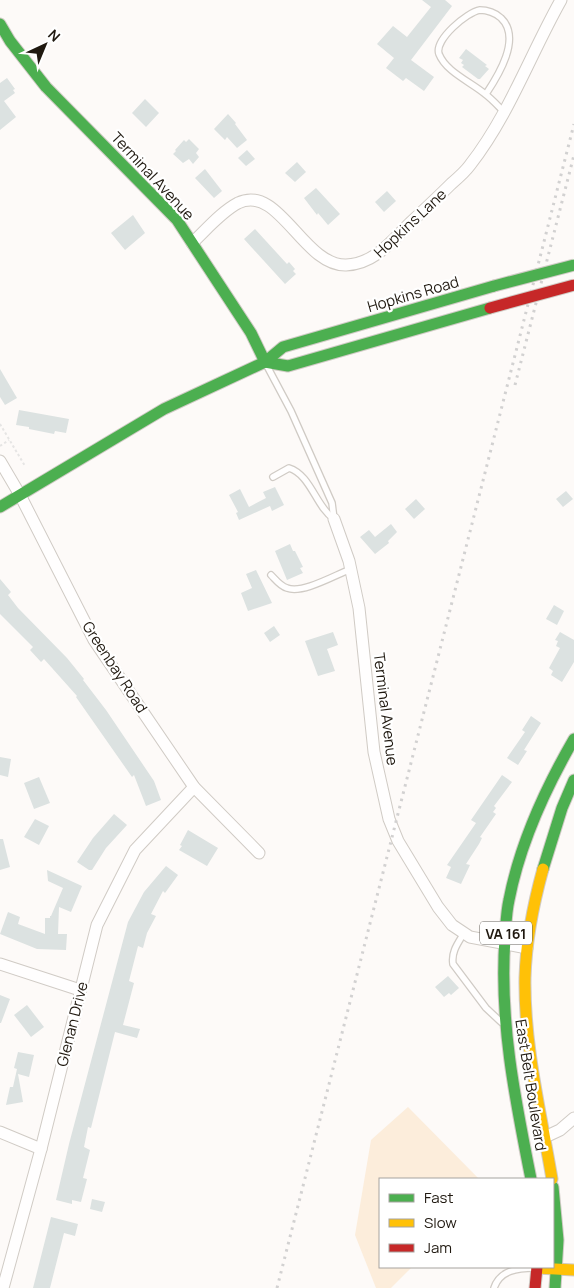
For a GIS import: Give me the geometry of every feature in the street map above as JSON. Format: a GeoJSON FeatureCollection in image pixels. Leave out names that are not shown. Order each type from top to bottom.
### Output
{"type":"FeatureCollection","features":[{"type":"Feature","properties":{"kind":"main road","name":"Terminal Avenue"},"geometry":{"type":"LineString","coordinates":[[0,24],[10,41],[46,87],[177,220],[251,333],[265,362]]}},
{"type":"Feature","properties":{"kind":"main road","name":"Hopkins Road"},"geometry":{"type":"LineString","coordinates":[[0,507],[164,409],[265,362],[282,348],[494,286],[574,265]]}},
{"type":"Feature","properties":{"kind":"main road"},"geometry":{"type":"LineString","coordinates":[[265,362],[288,366],[574,285]]}},
{"type":"Feature","properties":{"kind":"main road","name":"East Belt Boulevard"},"geometry":{"type":"LineString","coordinates":[[530,1178],[508,1059],[505,1025],[505,944],[509,902],[521,858],[555,771],[574,739]]}},
{"type":"Feature","properties":{"kind":"main road","name":"East Belt Boulevard"},"geometry":{"type":"LineString","coordinates":[[552,1178],[528,1036],[525,997],[527,948],[543,868],[554,830],[574,780]]}},
{"type":"Feature","properties":{"kind":"main road"},"geometry":{"type":"LineString","coordinates":[[554,1198],[558,1240],[555,1288]]}},
{"type":"Feature","properties":{"kind":"main road"},"geometry":{"type":"LineString","coordinates":[[535,1288],[537,1268]]}},
{"type":"Feature","properties":{"kind":"main road"},"geometry":{"type":"LineString","coordinates":[[554,1268],[574,1270]]}},
{"type":"Feature","properties":{"kind":"street","name":"Hopkins Lane"},"geometry":{"type":"LineString","coordinates":[[192,243],[230,208],[239,202],[249,200],[261,201],[274,210],[313,250],[326,260],[347,265],[370,259],[380,253],[469,167],[497,126],[561,0]]}},
{"type":"Feature","properties":{"kind":"street","name":"Greenbay Road"},"geometry":{"type":"LineString","coordinates":[[0,461],[20,495],[94,640],[194,787],[259,853]]}},
{"type":"Feature","properties":{"kind":"street","name":"Terminal Avenue"},"geometry":{"type":"LineString","coordinates":[[334,519],[351,569],[359,608],[374,752],[389,819],[398,841],[438,907],[452,925],[470,937],[527,948]]}},
{"type":"Feature","properties":{"kind":"street","name":"Glenan Drive"},"geometry":{"type":"LineString","coordinates":[[3,1288],[97,925],[135,850],[194,787]]}},
{"type":"Feature","properties":{"kind":"street"},"geometry":{"type":"LineString","coordinates":[[0,964],[80,990]]}},
{"type":"Feature","properties":{"kind":"street"},"geometry":{"type":"LineString","coordinates":[[545,1137],[560,1130],[574,1118]]}},
{"type":"Feature","properties":{"kind":"street"},"geometry":{"type":"LineString","coordinates":[[0,1132],[40,1149]]}},
{"type":"Feature","properties":{"kind":"lane"},"geometry":{"type":"LineString","coordinates":[[486,94],[502,68],[507,52],[509,32],[505,22],[498,15],[479,10],[468,15],[447,33],[440,44],[438,52],[444,63],[486,94],[504,112]]}},
{"type":"Feature","properties":{"kind":"lane","name":"Terminal Avenue"},"geometry":{"type":"LineString","coordinates":[[265,362],[291,411],[332,503],[334,519]]}},
{"type":"Feature","properties":{"kind":"lane"},"geometry":{"type":"LineString","coordinates":[[273,477],[288,468],[295,470],[327,514],[334,519]]}},
{"type":"Feature","properties":{"kind":"lane"},"geometry":{"type":"LineString","coordinates":[[271,575],[288,589],[302,588],[351,569]]}},
{"type":"Feature","properties":{"kind":"lane"},"geometry":{"type":"LineString","coordinates":[[464,933],[454,950],[453,964],[486,1008],[505,1025]]}},
{"type":"Feature","properties":{"kind":"lane"},"geometry":{"type":"LineString","coordinates":[[494,1288],[500,1277],[508,1272],[524,1268]]}},
{"type":"Feature","properties":{"kind":"path"},"geometry":{"type":"LineString","coordinates":[[0,424],[25,466]]}},
{"type":"Feature","properties":{"kind":"path"},"geometry":{"type":"LineString","coordinates":[[0,446],[9,440]]}},
{"type":"Feature","properties":{"kind":"shaded area"},"geometry":{"type":"Polygon","coordinates":[[[408,1107],[478,1178],[379,1178],[379,1268],[411,1268],[391,1288],[376,1288],[355,1235],[371,1140],[408,1107]]]}},
{"type":"Feature","properties":{"kind":"building"},"geometry":{"type":"Polygon","coordinates":[[[422,0],[445,0],[452,6],[411,60],[434,77],[424,91],[406,78],[403,81],[386,68],[394,58],[377,44],[393,26],[407,37],[431,7],[422,0]]]}},
{"type":"Feature","properties":{"kind":"building"},"geometry":{"type":"Polygon","coordinates":[[[466,49],[487,65],[485,66],[489,69],[480,79],[462,67],[464,65],[461,63],[463,60],[459,58],[466,49]]]}},
{"type":"Feature","properties":{"kind":"building"},"geometry":{"type":"Polygon","coordinates":[[[7,78],[15,89],[13,90],[15,93],[4,101],[16,117],[0,130],[0,83],[7,78]]]}},
{"type":"Feature","properties":{"kind":"building"},"geometry":{"type":"Polygon","coordinates":[[[145,99],[159,113],[146,127],[132,113],[145,99]]]}},
{"type":"Feature","properties":{"kind":"building"},"geometry":{"type":"Polygon","coordinates":[[[228,114],[247,140],[237,148],[227,137],[225,140],[214,129],[228,114]]]}},
{"type":"Feature","properties":{"kind":"building"},"geometry":{"type":"Polygon","coordinates":[[[189,139],[199,149],[196,153],[199,157],[193,164],[189,159],[183,163],[173,154],[184,140],[186,142],[189,139]]]}},
{"type":"Feature","properties":{"kind":"building"},"geometry":{"type":"Polygon","coordinates":[[[247,150],[255,159],[246,166],[238,158],[247,150]]]}},
{"type":"Feature","properties":{"kind":"building"},"geometry":{"type":"Polygon","coordinates":[[[297,162],[306,172],[295,182],[285,173],[297,162]]]}},
{"type":"Feature","properties":{"kind":"building"},"geometry":{"type":"Polygon","coordinates":[[[205,169],[222,191],[214,198],[195,178],[205,169]]]}},
{"type":"Feature","properties":{"kind":"building"},"geometry":{"type":"Polygon","coordinates":[[[316,188],[340,214],[328,225],[318,213],[317,215],[304,198],[316,188]]]}},
{"type":"Feature","properties":{"kind":"building"},"geometry":{"type":"Polygon","coordinates":[[[387,191],[396,201],[384,212],[375,202],[387,191]]]}},
{"type":"Feature","properties":{"kind":"building"},"geometry":{"type":"Polygon","coordinates":[[[133,215],[145,233],[125,250],[111,233],[133,215]]]}},
{"type":"Feature","properties":{"kind":"building"},"geometry":{"type":"Polygon","coordinates":[[[255,229],[287,264],[289,262],[295,269],[293,271],[296,274],[285,284],[244,239],[255,229]]]}},
{"type":"Feature","properties":{"kind":"building"},"geometry":{"type":"Polygon","coordinates":[[[0,369],[17,398],[5,405],[0,397],[0,369]]]}},
{"type":"Feature","properties":{"kind":"building"},"geometry":{"type":"Polygon","coordinates":[[[19,410],[69,419],[66,433],[55,431],[54,434],[16,425],[19,410]]]}},
{"type":"Feature","properties":{"kind":"building"},"geometry":{"type":"Polygon","coordinates":[[[275,487],[284,505],[272,511],[270,506],[239,520],[236,513],[238,512],[229,495],[240,489],[249,507],[266,498],[263,492],[275,487]]]}},
{"type":"Feature","properties":{"kind":"building"},"geometry":{"type":"Polygon","coordinates":[[[566,491],[573,499],[563,507],[556,499],[566,491]]]}},
{"type":"Feature","properties":{"kind":"building"},"geometry":{"type":"Polygon","coordinates":[[[416,499],[425,509],[414,519],[405,509],[416,499]]]}},
{"type":"Feature","properties":{"kind":"building"},"geometry":{"type":"Polygon","coordinates":[[[391,524],[397,532],[388,541],[389,543],[375,554],[360,537],[369,530],[375,537],[391,524]]]}},
{"type":"Feature","properties":{"kind":"building"},"geometry":{"type":"Polygon","coordinates":[[[290,544],[303,567],[300,568],[303,573],[287,580],[275,551],[290,544]]]}},
{"type":"Feature","properties":{"kind":"building"},"geometry":{"type":"Polygon","coordinates":[[[256,570],[272,603],[248,611],[241,593],[252,588],[246,574],[256,570]]]}},
{"type":"Feature","properties":{"kind":"building"},"geometry":{"type":"Polygon","coordinates":[[[0,579],[11,592],[8,595],[18,608],[67,658],[84,679],[154,781],[161,800],[146,806],[134,775],[132,777],[77,696],[44,659],[41,662],[30,650],[33,647],[0,614],[0,579]]]}},
{"type":"Feature","properties":{"kind":"building"},"geometry":{"type":"Polygon","coordinates":[[[554,605],[564,611],[557,625],[546,619],[554,605]]]}},
{"type":"Feature","properties":{"kind":"building"},"geometry":{"type":"Polygon","coordinates":[[[274,626],[280,635],[270,642],[264,633],[274,626]]]}},
{"type":"Feature","properties":{"kind":"building"},"geometry":{"type":"Polygon","coordinates":[[[333,632],[338,645],[327,649],[335,671],[318,676],[305,641],[333,632]]]}},
{"type":"Feature","properties":{"kind":"building"},"geometry":{"type":"Polygon","coordinates":[[[560,632],[574,640],[574,662],[562,682],[551,675],[553,671],[549,668],[560,648],[556,646],[558,641],[555,640],[560,632]]]}},
{"type":"Feature","properties":{"kind":"building"},"geometry":{"type":"Polygon","coordinates":[[[531,716],[541,723],[524,750],[527,751],[518,765],[507,758],[525,732],[522,730],[531,716]]]}},
{"type":"Feature","properties":{"kind":"building"},"geometry":{"type":"Polygon","coordinates":[[[0,757],[11,759],[8,777],[0,775],[0,757]]]}},
{"type":"Feature","properties":{"kind":"building"},"geometry":{"type":"Polygon","coordinates":[[[502,775],[512,782],[494,806],[496,808],[493,812],[496,814],[480,837],[482,838],[479,844],[466,864],[470,865],[461,884],[446,878],[451,867],[447,865],[476,823],[471,820],[502,775]]]}},
{"type":"Feature","properties":{"kind":"building"},"geometry":{"type":"Polygon","coordinates":[[[39,777],[50,803],[34,809],[24,783],[39,777]]]}},
{"type":"Feature","properties":{"kind":"building"},"geometry":{"type":"Polygon","coordinates":[[[114,814],[127,825],[106,848],[92,870],[89,870],[77,862],[93,838],[114,814]]]}},
{"type":"Feature","properties":{"kind":"building"},"geometry":{"type":"Polygon","coordinates":[[[35,819],[49,826],[39,845],[24,837],[35,819]]]}},
{"type":"Feature","properties":{"kind":"building"},"geometry":{"type":"Polygon","coordinates":[[[188,830],[218,848],[207,866],[179,850],[188,830]]]}},
{"type":"Feature","properties":{"kind":"building"},"geometry":{"type":"Polygon","coordinates":[[[0,839],[3,839],[10,867],[0,870],[0,839]]]}},
{"type":"Feature","properties":{"kind":"building"},"geometry":{"type":"Polygon","coordinates":[[[166,866],[178,875],[165,893],[163,891],[151,914],[156,916],[147,933],[143,948],[138,946],[129,981],[134,983],[123,1025],[140,1029],[137,1038],[115,1032],[91,1128],[88,1127],[84,1147],[90,1150],[83,1178],[87,1179],[81,1202],[72,1200],[72,1204],[56,1200],[128,922],[144,892],[166,866]]]}},
{"type":"Feature","properties":{"kind":"building"},"geometry":{"type":"Polygon","coordinates":[[[47,870],[82,886],[71,912],[59,907],[58,934],[67,934],[66,950],[37,949],[0,934],[8,912],[20,917],[18,924],[45,934],[45,918],[50,918],[63,888],[48,881],[47,870]]]}},
{"type":"Feature","properties":{"kind":"building"},"geometry":{"type":"Polygon","coordinates":[[[448,976],[459,988],[451,995],[449,993],[444,997],[435,987],[448,976]]]}},
{"type":"Feature","properties":{"kind":"building"},"geometry":{"type":"Polygon","coordinates":[[[0,995],[10,999],[1,1023],[0,1023],[0,995]]]}},
{"type":"Feature","properties":{"kind":"building"},"geometry":{"type":"Polygon","coordinates":[[[27,1005],[44,1027],[31,1037],[14,1015],[27,1005]]]}},
{"type":"Feature","properties":{"kind":"building"},"geometry":{"type":"Polygon","coordinates":[[[18,1052],[34,1055],[29,1077],[18,1074],[23,1102],[6,1105],[10,1087],[13,1087],[17,1069],[14,1068],[18,1052]]]}},
{"type":"Feature","properties":{"kind":"building"},"geometry":{"type":"Polygon","coordinates":[[[92,1199],[105,1202],[102,1212],[90,1209],[92,1199]]]}},
{"type":"Feature","properties":{"kind":"building"},"geometry":{"type":"Polygon","coordinates":[[[51,1217],[78,1224],[75,1236],[64,1233],[50,1288],[33,1288],[51,1217]]]}},
{"type":"Feature","properties":{"kind":"railway"},"geometry":{"type":"LineString","coordinates":[[277,1288],[574,124]]}},
{"type":"Feature","properties":{"kind":"railway"},"geometry":{"type":"LineString","coordinates":[[515,385],[574,155]]}},
{"type":"Feature","properties":{"kind":"traffic: fast"},"geometry":{"type":"LineString","coordinates":[[0,24],[10,41],[46,87],[177,220],[251,333],[265,362]]}},
{"type":"Feature","properties":{"kind":"traffic: fast"},"geometry":{"type":"LineString","coordinates":[[494,286],[574,265]]}},
{"type":"Feature","properties":{"kind":"traffic: fast"},"geometry":{"type":"LineString","coordinates":[[0,507],[164,409],[265,362],[283,347],[494,286]]}},
{"type":"Feature","properties":{"kind":"traffic: fast"},"geometry":{"type":"LineString","coordinates":[[265,362],[288,366],[490,308]]}},
{"type":"Feature","properties":{"kind":"traffic: fast"},"geometry":{"type":"LineString","coordinates":[[531,1178],[514,1089],[506,1029],[504,969],[507,915],[514,879],[527,837],[553,777],[574,739]]}},
{"type":"Feature","properties":{"kind":"traffic: fast"},"geometry":{"type":"LineString","coordinates":[[543,869],[562,808],[574,780]]}},
{"type":"Feature","properties":{"kind":"traffic: fast"},"geometry":{"type":"LineString","coordinates":[[554,1198],[558,1240],[555,1288]]}},
{"type":"Feature","properties":{"kind":"traffic: slow"},"geometry":{"type":"LineString","coordinates":[[543,869],[528,937],[525,1003],[530,1054],[552,1178]]}},
{"type":"Feature","properties":{"kind":"traffic: slow"},"geometry":{"type":"LineString","coordinates":[[537,1268],[574,1270]]}},
{"type":"Feature","properties":{"kind":"traffic: jam"},"geometry":{"type":"LineString","coordinates":[[490,308],[574,285]]}},
{"type":"Feature","properties":{"kind":"traffic: jam"},"geometry":{"type":"LineString","coordinates":[[535,1288],[537,1268]]}}]}
